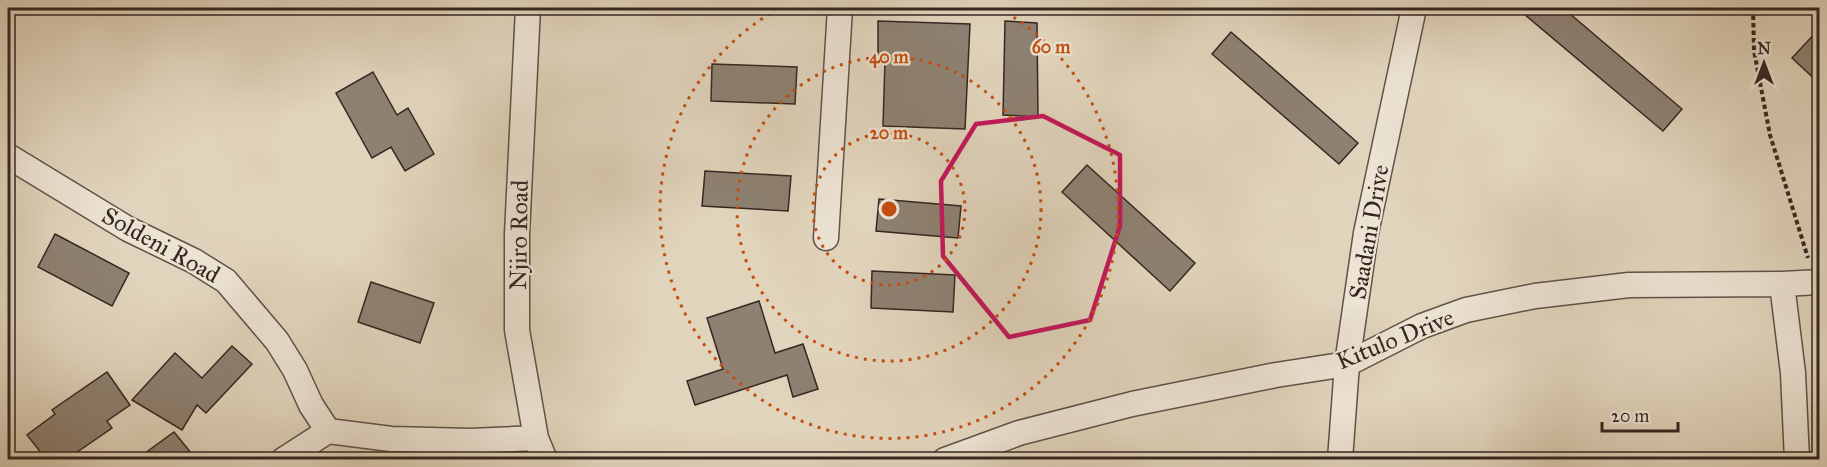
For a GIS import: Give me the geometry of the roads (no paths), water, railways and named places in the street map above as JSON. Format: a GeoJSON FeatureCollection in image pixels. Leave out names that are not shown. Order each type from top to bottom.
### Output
{"type":"FeatureCollection","features":[{"type":"Feature","properties":{"kind":"street","name":"Njiro Road"},"geometry":{"type":"LineString","coordinates":[[528,8],[517,234],[517,330],[541,449]]}},
{"type":"Feature","properties":{"kind":"street"},"geometry":{"type":"LineString","coordinates":[[826,238],[840,8]]}},
{"type":"Feature","properties":{"kind":"street","name":"Saadani Drive"},"geometry":{"type":"LineString","coordinates":[[1340,459],[1347,364],[1366,233],[1414,8]]}},
{"type":"Feature","properties":{"kind":"street","name":"Soldeni Road"},"geometry":{"type":"LineString","coordinates":[[8,156],[128,229],[194,261],[226,281],[277,341],[295,370],[311,405],[328,431]]}},
{"type":"Feature","properties":{"kind":"street","name":"Kitulo Drive"},"geometry":{"type":"LineString","coordinates":[[945,459],[1019,434],[1132,404],[1276,375],[1347,364],[1422,326],[1466,310],[1534,296],[1629,285],[1817,282]]}},
{"type":"Feature","properties":{"kind":"street"},"geometry":{"type":"LineString","coordinates":[[1782,284],[1793,373],[1797,459]]}},
{"type":"Feature","properties":{"kind":"street"},"geometry":{"type":"LineString","coordinates":[[283,459],[328,431],[391,439],[471,441],[541,449]]}}]}
